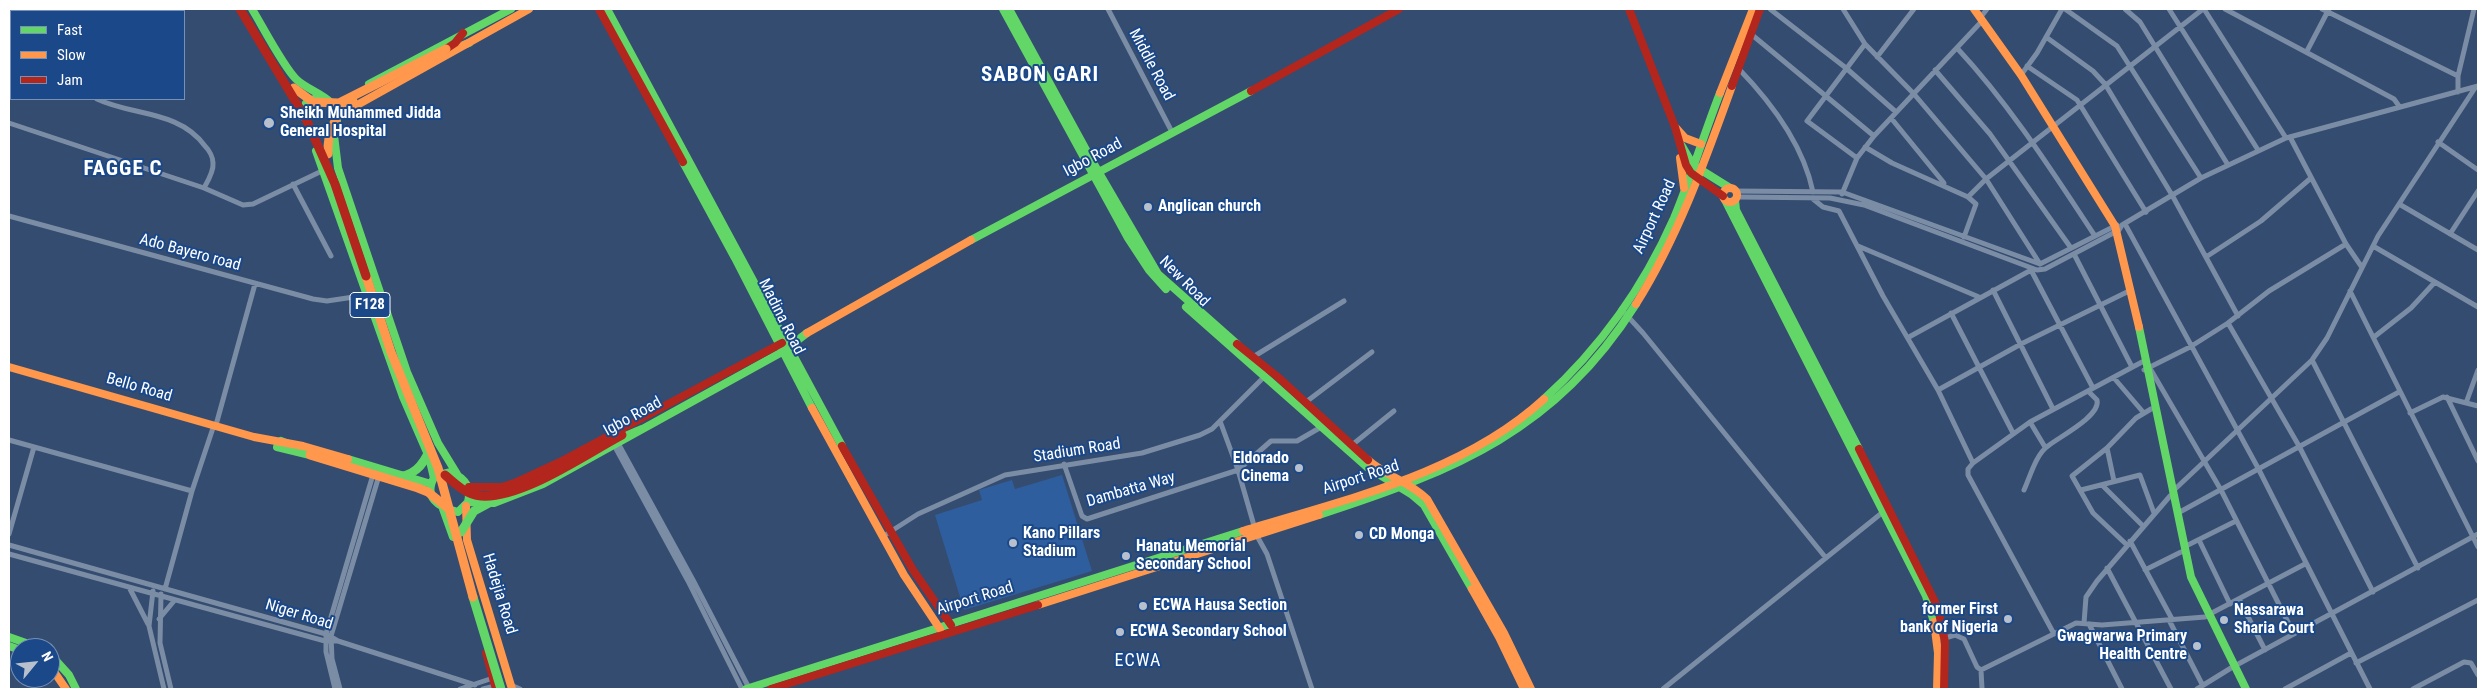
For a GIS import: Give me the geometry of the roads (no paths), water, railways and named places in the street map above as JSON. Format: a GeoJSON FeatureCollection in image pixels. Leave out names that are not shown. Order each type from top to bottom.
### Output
{"type":"FeatureCollection","features":[{"type":"Feature","properties":{"kind":"main road","name":"F128"},"geometry":{"type":"LineString","coordinates":[[236,9],[308,130],[324,170],[403,397],[429,457],[432,498]]}},
{"type":"Feature","properties":{"kind":"main road"},"geometry":{"type":"LineString","coordinates":[[240,9],[306,119],[323,156],[391,352],[430,449],[496,686]]}},
{"type":"Feature","properties":{"kind":"main road"},"geometry":{"type":"LineString","coordinates":[[246,9],[294,88],[328,154],[399,358],[445,475],[510,688]]}},
{"type":"Feature","properties":{"kind":"main road"},"geometry":{"type":"LineString","coordinates":[[252,9],[295,78],[327,99],[336,109],[338,117]]}},
{"type":"Feature","properties":{"kind":"main road"},"geometry":{"type":"LineString","coordinates":[[302,122],[302,108],[306,103],[318,97],[327,99],[352,93],[510,9]]}},
{"type":"Feature","properties":{"kind":"main road"},"geometry":{"type":"LineString","coordinates":[[308,130],[324,133],[333,128],[338,117],[529,9]]}},
{"type":"Feature","properties":{"kind":"main road","name":"Madina Road"},"geometry":{"type":"LineString","coordinates":[[599,9],[712,208]]}},
{"type":"Feature","properties":{"kind":"main road","name":"Madina Road"},"geometry":{"type":"LineString","coordinates":[[608,9],[784,346],[886,534],[938,627],[944,634]]}},
{"type":"Feature","properties":{"kind":"main road","name":"New Road"},"geometry":{"type":"LineString","coordinates":[[1002,9],[1157,276],[1266,376],[1276,380],[1306,402],[1366,467],[1402,484]]}},
{"type":"Feature","properties":{"kind":"main road","name":"New Road"},"geometry":{"type":"LineString","coordinates":[[1009,9],[1096,173]]}},
{"type":"Feature","properties":{"kind":"main road","name":"Igbo Road"},"geometry":{"type":"LineString","coordinates":[[469,488],[502,488],[640,426],[1021,212],[1398,9]]}},
{"type":"Feature","properties":{"kind":"main road"},"geometry":{"type":"LineString","coordinates":[[1629,9],[1675,127],[1679,144],[1684,190]]}},
{"type":"Feature","properties":{"kind":"main road","name":"Airport Road"},"geometry":{"type":"LineString","coordinates":[[1563,388],[1621,309],[1669,228],[1684,190],[1695,171],[1701,144],[1753,9]]}},
{"type":"Feature","properties":{"kind":"main road","name":"Airport Road"},"geometry":{"type":"LineString","coordinates":[[771,689],[1443,472],[1505,438],[1529,422],[1563,388],[1589,368],[1628,316],[1654,274],[1760,9]]}},
{"type":"Feature","properties":{"kind":"main road"},"geometry":{"type":"LineString","coordinates":[[1974,9],[2021,75],[2108,217],[2117,228],[2183,550]]}},
{"type":"Feature","properties":{"kind":"main road"},"geometry":{"type":"LineString","coordinates":[[328,154],[327,145],[330,127],[342,110],[352,102],[446,50],[463,33]]}},
{"type":"Feature","properties":{"kind":"main road"},"geometry":{"type":"LineString","coordinates":[[294,88],[313,102],[339,103],[446,50],[469,43]]}},
{"type":"Feature","properties":{"kind":"main road"},"geometry":{"type":"LineString","coordinates":[[1675,127],[1685,138],[1701,144]]}},
{"type":"Feature","properties":{"kind":"main road","name":"F128"},"geometry":{"type":"LineString","coordinates":[[333,128],[338,168],[407,372],[438,443],[457,474],[469,488]]}},
{"type":"Feature","properties":{"kind":"main road"},"geometry":{"type":"LineString","coordinates":[[1679,144],[1695,171],[1731,196],[1883,512],[1926,596],[1942,639],[1937,689]]}},
{"type":"Feature","properties":{"kind":"main road"},"geometry":{"type":"LineString","coordinates":[[1731,196],[1736,210],[1934,596],[1942,620],[1944,689]]}},
{"type":"Feature","properties":{"kind":"main road"},"geometry":{"type":"LineString","coordinates":[[2117,228],[2128,292],[2146,367],[2147,411],[2178,513],[2187,579],[2242,689]]}},
{"type":"Feature","properties":{"kind":"main road","name":"New Road"},"geometry":{"type":"LineString","coordinates":[[1202,318],[1252,357],[1325,424],[1381,470],[1402,484]]}},
{"type":"Feature","properties":{"kind":"main road","name":"Bello Road"},"geometry":{"type":"LineString","coordinates":[[9,367],[260,439],[432,481]]}},
{"type":"Feature","properties":{"kind":"main road"},"geometry":{"type":"LineString","coordinates":[[461,532],[470,516],[481,506],[532,485],[619,440],[640,426]]}},
{"type":"Feature","properties":{"kind":"main road"},"geometry":{"type":"LineString","coordinates":[[445,475],[457,485],[473,494],[491,496],[510,492],[619,440]]}},
{"type":"Feature","properties":{"kind":"main road","name":"Igbo Road"},"geometry":{"type":"LineString","coordinates":[[446,509],[458,512],[468,504],[494,503],[522,493],[619,440]]}},
{"type":"Feature","properties":{"kind":"main road"},"geometry":{"type":"LineString","coordinates":[[279,444],[360,468],[403,477],[422,466],[430,449]]}},
{"type":"Feature","properties":{"kind":"main road","name":"Bello Road"},"geometry":{"type":"LineString","coordinates":[[279,444],[432,498]]}},
{"type":"Feature","properties":{"kind":"main road"},"geometry":{"type":"LineString","coordinates":[[311,453],[418,488],[432,495],[446,509]]}},
{"type":"Feature","properties":{"kind":"main road"},"geometry":{"type":"LineString","coordinates":[[432,481],[446,472],[457,474]]}},
{"type":"Feature","properties":{"kind":"main road"},"geometry":{"type":"LineString","coordinates":[[1402,484],[1418,498],[1430,515],[1499,637],[1524,689]]}},
{"type":"Feature","properties":{"kind":"main road"},"geometry":{"type":"LineString","coordinates":[[1402,484],[1422,493],[1433,506],[1504,633],[1531,689]]}},
{"type":"Feature","properties":{"kind":"main road","name":"Hadejia Road"},"geometry":{"type":"LineString","coordinates":[[469,488],[467,540],[510,688]]}},
{"type":"Feature","properties":{"kind":"main road"},"geometry":{"type":"LineString","coordinates":[[432,498],[446,509]]}},
{"type":"Feature","properties":{"kind":"main road","name":"Hadejia Road"},"geometry":{"type":"LineString","coordinates":[[446,509],[496,686]]}},
{"type":"Feature","properties":{"kind":"main road","name":"Airport Road"},"geometry":{"type":"LineString","coordinates":[[746,689],[949,623],[1256,532]]}},
{"type":"Feature","properties":{"kind":"main road","name":"Madina Road"},"geometry":{"type":"LineString","coordinates":[[886,534],[954,631]]}},
{"type":"Feature","properties":{"kind":"main road"},"geometry":{"type":"LineString","coordinates":[[60,665],[69,675],[76,689]]}},
{"type":"Feature","properties":{"kind":"main road"},"geometry":{"type":"LineString","coordinates":[[2232,667],[2246,689]]}},
{"type":"Feature","properties":{"kind":"street","name":"Middle Road"},"geometry":{"type":"LineString","coordinates":[[1108,9],[1172,132]]}},
{"type":"Feature","properties":{"kind":"street"},"geometry":{"type":"LineString","coordinates":[[1770,9],[1846,68],[1896,112]]}},
{"type":"Feature","properties":{"kind":"street"},"geometry":{"type":"LineString","coordinates":[[1843,9],[1865,44],[1914,94],[1986,179],[2040,264]]}},
{"type":"Feature","properties":{"kind":"street"},"geometry":{"type":"LineString","coordinates":[[1877,57],[1914,9]]}},
{"type":"Feature","properties":{"kind":"street"},"geometry":{"type":"LineString","coordinates":[[1840,200],[1857,158],[1865,147],[1957,48],[1981,20],[1987,9]]}},
{"type":"Feature","properties":{"kind":"street"},"geometry":{"type":"LineString","coordinates":[[2021,75],[2063,9],[2117,46],[2201,178]]}},
{"type":"Feature","properties":{"kind":"street"},"geometry":{"type":"LineString","coordinates":[[2125,9],[2140,22],[2228,165]]}},
{"type":"Feature","properties":{"kind":"street"},"geometry":{"type":"LineString","coordinates":[[2169,9],[2258,150]]}},
{"type":"Feature","properties":{"kind":"street"},"geometry":{"type":"LineString","coordinates":[[1968,197],[2009,160],[2204,9],[2288,137],[2346,244],[2362,266]]}},
{"type":"Feature","properties":{"kind":"street"},"geometry":{"type":"LineString","coordinates":[[2225,9],[2394,99],[2400,106]]}},
{"type":"Feature","properties":{"kind":"street"},"geometry":{"type":"LineString","coordinates":[[2307,51],[2326,10],[2458,76]]}},
{"type":"Feature","properties":{"kind":"street"},"geometry":{"type":"LineString","coordinates":[[2458,92],[2458,76],[2476,10]]}},
{"type":"Feature","properties":{"kind":"street"},"geometry":{"type":"LineString","coordinates":[[1750,34],[1826,94],[1874,136]]}},
{"type":"Feature","properties":{"kind":"street"},"geometry":{"type":"LineString","coordinates":[[2046,37],[2093,71],[2105,84],[2172,195],[2238,316]]}},
{"type":"Feature","properties":{"kind":"street"},"geometry":{"type":"LineString","coordinates":[[1857,158],[1807,121],[1865,44]]}},
{"type":"Feature","properties":{"kind":"street"},"geometry":{"type":"LineString","coordinates":[[1957,48],[1980,73],[2033,143],[2094,236]]}},
{"type":"Feature","properties":{"kind":"street"},"geometry":{"type":"LineString","coordinates":[[2027,66],[2073,96],[2146,212]]}},
{"type":"Feature","properties":{"kind":"street"},"geometry":{"type":"LineString","coordinates":[[1738,67],[1753,83],[1788,129],[1808,168],[1812,195],[1824,207],[1839,211],[1883,296],[1938,390],[1973,463]]}},
{"type":"Feature","properties":{"kind":"street"},"geometry":{"type":"LineString","coordinates":[[1935,70],[1972,111],[2073,251],[2132,367]]}},
{"type":"Feature","properties":{"kind":"street"},"geometry":{"type":"LineString","coordinates":[[1731,196],[1812,195],[1842,192],[2040,264],[2073,251],[2146,212],[2201,178],[2288,137],[2476,87]]}},
{"type":"Feature","properties":{"kind":"street"},"geometry":{"type":"LineString","coordinates":[[2122,689],[2087,623],[2086,597],[2142,526],[2202,461],[2312,360],[2327,338],[2373,246],[2438,142],[2476,87]]}},
{"type":"Feature","properties":{"kind":"street"},"geometry":{"type":"LineString","coordinates":[[100,100],[149,113],[174,122],[202,142],[214,163],[204,188]]}},
{"type":"Feature","properties":{"kind":"street"},"geometry":{"type":"LineString","coordinates":[[1890,118],[1946,185]]}},
{"type":"Feature","properties":{"kind":"street"},"geometry":{"type":"LineString","coordinates":[[9,123],[204,188],[243,205],[249,205],[324,170]]}},
{"type":"Feature","properties":{"kind":"street"},"geometry":{"type":"LineString","coordinates":[[2438,142],[2478,170]]}},
{"type":"Feature","properties":{"kind":"street"},"geometry":{"type":"LineString","coordinates":[[1865,147],[1892,163],[1946,185],[1968,197],[1976,204],[1964,237]]}},
{"type":"Feature","properties":{"kind":"street"},"geometry":{"type":"LineString","coordinates":[[2206,257],[2261,221],[2311,178]]}},
{"type":"Feature","properties":{"kind":"street"},"geometry":{"type":"LineString","coordinates":[[293,184],[331,256]]}},
{"type":"Feature","properties":{"kind":"street"},"geometry":{"type":"LineString","coordinates":[[2450,234],[2478,190]]}},
{"type":"Feature","properties":{"kind":"street"},"geometry":{"type":"LineString","coordinates":[[1812,195],[1864,206],[2032,269],[2045,269],[2094,236],[2117,228]]}},
{"type":"Feature","properties":{"kind":"street"},"geometry":{"type":"LineString","coordinates":[[2399,204],[2478,250]]}},
{"type":"Feature","properties":{"kind":"street","name":"Ado Bayero road"},"geometry":{"type":"LineString","coordinates":[[9,216],[255,284],[327,301],[367,295]]}},
{"type":"Feature","properties":{"kind":"street"},"geometry":{"type":"LineString","coordinates":[[2117,228],[2190,347],[2258,468],[2370,689]]}},
{"type":"Feature","properties":{"kind":"street"},"geometry":{"type":"LineString","coordinates":[[2054,634],[1968,475],[1968,469],[1973,463],[2013,433],[2053,409],[2132,367],[2146,367],[2190,347],[2238,316],[2270,291],[2346,244]]}},
{"type":"Feature","properties":{"kind":"street"},"geometry":{"type":"LineString","coordinates":[[1858,246],[1979,297]]}},
{"type":"Feature","properties":{"kind":"street"},"geometry":{"type":"LineString","coordinates":[[2373,246],[2478,307]]}},
{"type":"Feature","properties":{"kind":"street"},"geometry":{"type":"LineString","coordinates":[[1909,338],[1979,297],[2032,269]]}},
{"type":"Feature","properties":{"kind":"street"},"geometry":{"type":"LineString","coordinates":[[2024,490],[2045,447],[2086,420],[2097,407],[2097,400],[2032,269]]}},
{"type":"Feature","properties":{"kind":"street"},"geometry":{"type":"LineString","coordinates":[[2374,337],[2411,308],[2436,282]]}},
{"type":"Feature","properties":{"kind":"street"},"geometry":{"type":"LineString","coordinates":[[171,689],[160,643],[160,596],[192,491],[215,425],[255,284]]}},
{"type":"Feature","properties":{"kind":"street"},"geometry":{"type":"LineString","coordinates":[[1993,290],[2053,409]]}},
{"type":"Feature","properties":{"kind":"street"},"geometry":{"type":"LineString","coordinates":[[2350,291],[2478,547]]}},
{"type":"Feature","properties":{"kind":"street"},"geometry":{"type":"LineString","coordinates":[[1938,390],[2021,344],[2128,292]]}},
{"type":"Feature","properties":{"kind":"street"},"geometry":{"type":"LineString","coordinates":[[1252,357],[1344,301]]}},
{"type":"Feature","properties":{"kind":"street"},"geometry":{"type":"LineString","coordinates":[[1621,309],[1826,558]]}},
{"type":"Feature","properties":{"kind":"street"},"geometry":{"type":"LineString","coordinates":[[1951,313],[2013,433]]}},
{"type":"Feature","properties":{"kind":"street"},"geometry":{"type":"LineString","coordinates":[[2228,323],[2299,446],[2373,592]]}},
{"type":"Feature","properties":{"kind":"street"},"geometry":{"type":"LineString","coordinates":[[1306,402],[1372,352]]}},
{"type":"Feature","properties":{"kind":"street"},"geometry":{"type":"LineString","coordinates":[[2312,360],[2418,568]]}},
{"type":"Feature","properties":{"kind":"street"},"geometry":{"type":"LineString","coordinates":[[2146,367],[2221,490],[2294,634]]}},
{"type":"Feature","properties":{"kind":"street"},"geometry":{"type":"LineString","coordinates":[[2466,403],[2478,370]]}},
{"type":"Feature","properties":{"kind":"street","name":"Stadium Road"},"geometry":{"type":"LineString","coordinates":[[886,534],[918,514],[991,480],[1064,464],[1152,450],[1200,435],[1220,421],[1266,376]]}},
{"type":"Feature","properties":{"kind":"street"},"geometry":{"type":"LineString","coordinates":[[2114,378],[2147,411],[2107,448],[2072,474],[2072,478],[2081,490],[2093,513],[2101,523],[2128,543],[2145,570],[2200,687],[2232,667],[2478,534]]}},
{"type":"Feature","properties":{"kind":"street"},"geometry":{"type":"LineString","coordinates":[[2178,513],[2399,392]]}},
{"type":"Feature","properties":{"kind":"street"},"geometry":{"type":"LineString","coordinates":[[2410,413],[2439,398],[2447,398],[2478,406]]}},
{"type":"Feature","properties":{"kind":"street"},"geometry":{"type":"LineString","coordinates":[[2447,398],[2478,461]]}},
{"type":"Feature","properties":{"kind":"street"},"geometry":{"type":"LineString","coordinates":[[1352,445],[1394,411]]}},
{"type":"Feature","properties":{"kind":"street"},"geometry":{"type":"LineString","coordinates":[[1220,421],[1238,470],[1256,532],[1268,554],[1312,689]]}},
{"type":"Feature","properties":{"kind":"street"},"geometry":{"type":"LineString","coordinates":[[2030,422],[2045,447]]}},
{"type":"Feature","properties":{"kind":"street"},"geometry":{"type":"LineString","coordinates":[[1238,470],[1271,440],[1297,441],[1325,424]]}},
{"type":"Feature","properties":{"kind":"street"},"geometry":{"type":"LineString","coordinates":[[9,440],[192,491]]}},
{"type":"Feature","properties":{"kind":"street"},"geometry":{"type":"LineString","coordinates":[[619,440],[746,689]]}},
{"type":"Feature","properties":{"kind":"street"},"geometry":{"type":"LineString","coordinates":[[9,534],[34,447]]}},
{"type":"Feature","properties":{"kind":"street"},"geometry":{"type":"LineString","coordinates":[[2107,448],[2114,481]]}},
{"type":"Feature","properties":{"kind":"street","name":"Dambatta Way"},"geometry":{"type":"LineString","coordinates":[[1064,464],[1082,516],[1087,519],[1238,470]]}},
{"type":"Feature","properties":{"kind":"street"},"geometry":{"type":"LineString","coordinates":[[2081,490],[2140,475],[2154,513]]}},
{"type":"Feature","properties":{"kind":"street"},"geometry":{"type":"LineString","coordinates":[[335,689],[328,641],[329,635],[375,478]]}},
{"type":"Feature","properties":{"kind":"street"},"geometry":{"type":"LineString","coordinates":[[2102,486],[2142,526]]}},
{"type":"Feature","properties":{"kind":"street"},"geometry":{"type":"LineString","coordinates":[[1663,689],[1883,512]]}},
{"type":"Feature","properties":{"kind":"street"},"geometry":{"type":"LineString","coordinates":[[2145,570],[2236,521]]}},
{"type":"Feature","properties":{"kind":"street"},"geometry":{"type":"LineString","coordinates":[[2199,540],[2230,604]]}},
{"type":"Feature","properties":{"kind":"street","name":"Niger Road"},"geometry":{"type":"LineString","coordinates":[[9,546],[329,635],[338,641]]}},
{"type":"Feature","properties":{"kind":"street","name":"Niger Road"},"geometry":{"type":"LineString","coordinates":[[9,554],[174,601],[328,641],[338,641]]}},
{"type":"Feature","properties":{"kind":"street"},"geometry":{"type":"LineString","coordinates":[[1981,670],[2070,625],[2136,623],[2207,616],[2305,564]]}},
{"type":"Feature","properties":{"kind":"street"},"geometry":{"type":"LineString","coordinates":[[2107,568],[2171,689]]}},
{"type":"Feature","properties":{"kind":"street"},"geometry":{"type":"LineString","coordinates":[[150,626],[155,586]]}},
{"type":"Feature","properties":{"kind":"street"},"geometry":{"type":"LineString","coordinates":[[130,589],[150,626],[164,689]]}},
{"type":"Feature","properties":{"kind":"street"},"geometry":{"type":"LineString","coordinates":[[2239,599],[2265,650]]}},
{"type":"Feature","properties":{"kind":"street"},"geometry":{"type":"LineString","coordinates":[[2356,663],[2478,600]]}},
{"type":"Feature","properties":{"kind":"street"},"geometry":{"type":"LineString","coordinates":[[159,620],[174,601]]}},
{"type":"Feature","properties":{"kind":"street"},"geometry":{"type":"LineString","coordinates":[[1942,639],[1959,636],[1964,640],[1977,667],[1981,670],[1982,689]]}},
{"type":"Feature","properties":{"kind":"street"},"geometry":{"type":"LineString","coordinates":[[328,641],[340,689]]}},
{"type":"Feature","properties":{"kind":"street"},"geometry":{"type":"LineString","coordinates":[[338,641],[475,684],[496,686]]}},
{"type":"Feature","properties":{"kind":"street"},"geometry":{"type":"LineString","coordinates":[[2285,689],[2351,654]]}},
{"type":"Feature","properties":{"kind":"street"},"geometry":{"type":"LineString","coordinates":[[2413,689],[2464,662],[2471,663],[2478,675]]}},
{"type":"Feature","properties":{"kind":"street"},"geometry":{"type":"LineString","coordinates":[[461,689],[475,684]]}},
{"type":"Feature","properties":{"kind":"street"},"geometry":{"type":"LineString","coordinates":[[483,689],[496,686]]}},
{"type":"Feature","properties":{"kind":"street"},"geometry":{"type":"LineString","coordinates":[[510,688],[520,689]]}},
{"type":"Feature","properties":{"kind":"place","name":"Sheikh Muhammed Jidda General Hospital"},"geometry":{"type":"Point","coordinates":[269,123]}},
{"type":"Feature","properties":{"kind":"place","name":"Anglican church"},"geometry":{"type":"Point","coordinates":[1148,207]}},
{"type":"Feature","properties":{"kind":"place","name":"Eldorado Cinema"},"geometry":{"type":"Point","coordinates":[1299,468]}},
{"type":"Feature","properties":{"kind":"place","name":"CD Monga"},"geometry":{"type":"Point","coordinates":[1359,535]}},
{"type":"Feature","properties":{"kind":"place","name":"Kano Pillars Stadium"},"geometry":{"type":"Point","coordinates":[1013,543]}},
{"type":"Feature","properties":{"kind":"place","name":"Hanatu Memorial Secondary School"},"geometry":{"type":"Point","coordinates":[1126,556]}},
{"type":"Feature","properties":{"kind":"place","name":"ECWA Hausa Section"},"geometry":{"type":"Point","coordinates":[1143,606]}},
{"type":"Feature","properties":{"kind":"place","name":"former First bank of Nigeria"},"geometry":{"type":"Point","coordinates":[2008,619]}},
{"type":"Feature","properties":{"kind":"place","name":"Nassarawa Sharia Court"},"geometry":{"type":"Point","coordinates":[2224,620]}},
{"type":"Feature","properties":{"kind":"place","name":"ECWA Secondary School"},"geometry":{"type":"Point","coordinates":[1120,632]}},
{"type":"Feature","properties":{"kind":"place","name":"Gwagwarwa Primary Health Centre"},"geometry":{"type":"Point","coordinates":[2197,646]}},
{"type":"Feature","properties":{"kind":"district","name":"SABON GARI"},"geometry":{"type":"Point","coordinates":[1040,76]}},
{"type":"Feature","properties":{"kind":"district","name":"FAGGE C"},"geometry":{"type":"Point","coordinates":[123,170]}},
{"type":"Feature","properties":{"kind":"district","name":"ECWA"},"geometry":{"type":"Point","coordinates":[1138,661]}}]}
